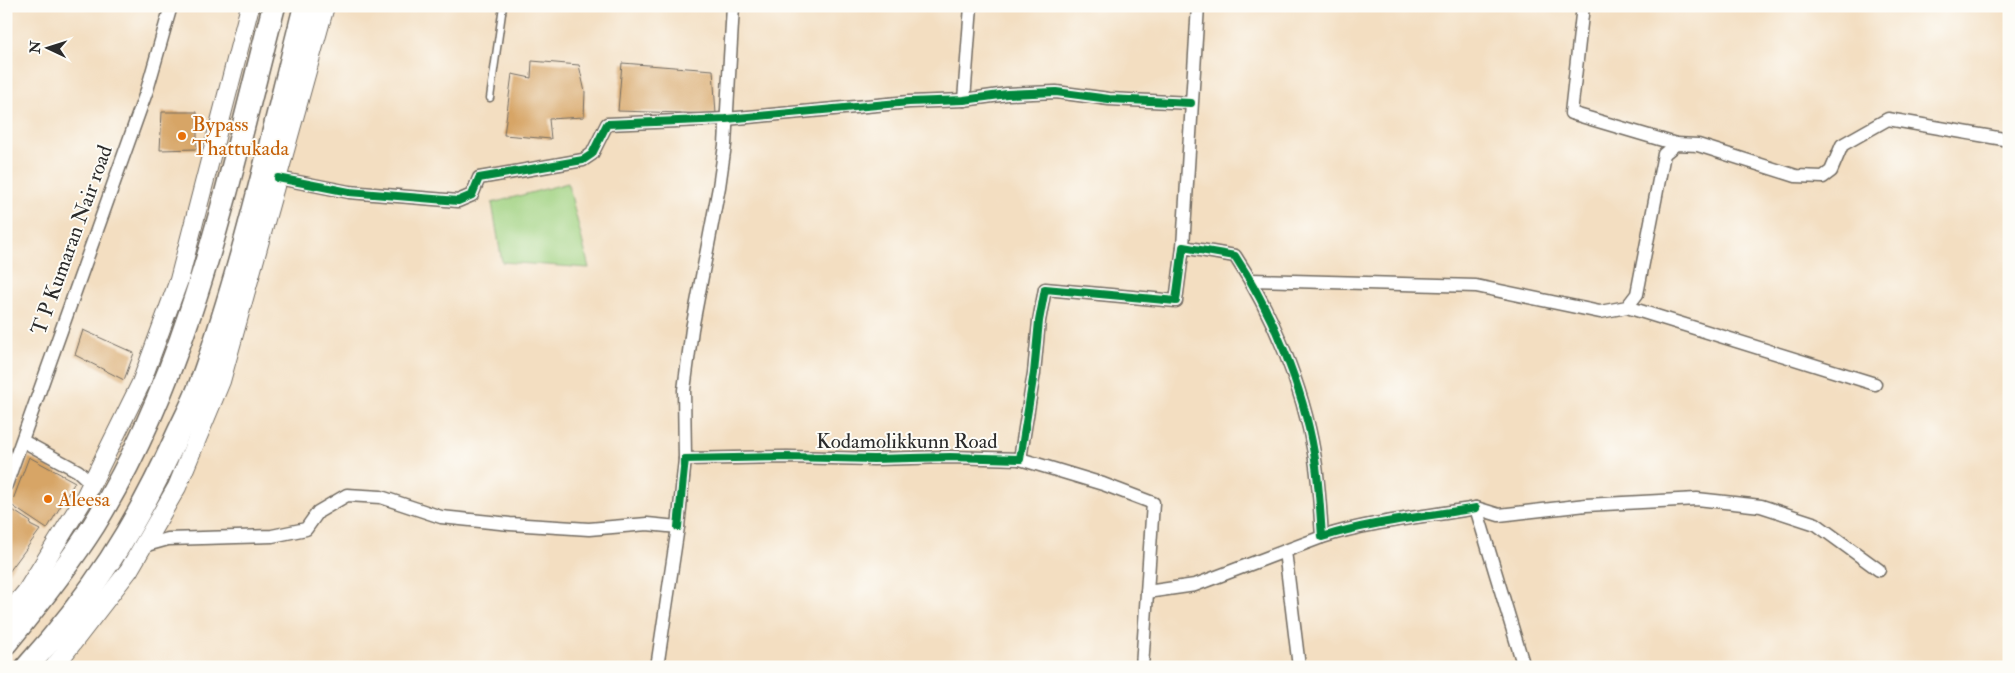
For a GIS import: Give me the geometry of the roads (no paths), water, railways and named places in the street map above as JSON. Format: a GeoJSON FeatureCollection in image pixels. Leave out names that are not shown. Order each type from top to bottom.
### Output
{"type":"FeatureCollection","features":[{"type":"Feature","properties":{"kind":"highway"},"geometry":{"type":"LineString","coordinates":[[6,643],[94,525],[136,446],[178,350],[212,246],[274,6]]}},
{"type":"Feature","properties":{"kind":"highway"},"geometry":{"type":"LineString","coordinates":[[28,667],[62,628],[112,560],[151,492],[199,386],[229,294],[305,6]]}},
{"type":"Feature","properties":{"kind":"street","name":"T P Kumaran Nair road"},"geometry":{"type":"LineString","coordinates":[[6,485],[147,90],[171,6]]}},
{"type":"Feature","properties":{"kind":"street"},"geometry":{"type":"LineString","coordinates":[[6,616],[26,592],[91,483],[141,383],[179,280],[250,6]]}},
{"type":"Feature","properties":{"kind":"street"},"geometry":{"type":"LineString","coordinates":[[54,667],[129,570],[177,486],[221,381],[325,6]]}},
{"type":"Feature","properties":{"kind":"street"},"geometry":{"type":"LineString","coordinates":[[657,667],[678,527],[685,459],[684,390],[692,329],[719,187],[726,119],[733,6]]}},
{"type":"Feature","properties":{"kind":"street"},"geometry":{"type":"LineString","coordinates":[[964,100],[971,6]]}},
{"type":"Feature","properties":{"kind":"street"},"geometry":{"type":"LineString","coordinates":[[1198,6],[1183,247],[1235,256],[1251,280],[1300,394],[1314,452],[1322,536]]}},
{"type":"Feature","properties":{"kind":"street"},"geometry":{"type":"LineString","coordinates":[[1583,6],[1571,113],[1676,144],[1698,144],[1796,176],[1812,178],[1823,177],[1831,171],[1842,145],[1888,119],[2009,140]]}},
{"type":"Feature","properties":{"kind":"street"},"geometry":{"type":"LineString","coordinates":[[278,178],[349,192],[458,201],[472,195],[479,178],[582,160],[592,154],[607,124],[726,119],[909,102],[964,100],[1007,94],[1056,92],[1109,99],[1191,103]]}},
{"type":"Feature","properties":{"kind":"street"},"geometry":{"type":"LineString","coordinates":[[1628,307],[1637,294],[1664,154],[1676,144]]}},
{"type":"Feature","properties":{"kind":"street","name":"Kodamolikkunn Road"},"geometry":{"type":"LineString","coordinates":[[685,459],[950,457],[1020,459],[1045,288],[1176,301],[1183,247]]}},
{"type":"Feature","properties":{"kind":"street"},"geometry":{"type":"LineString","coordinates":[[1251,280],[1476,286],[1600,312],[1628,307],[1875,384]]}},
{"type":"Feature","properties":{"kind":"street"},"geometry":{"type":"LineString","coordinates":[[23,440],[78,471],[91,483]]}},
{"type":"Feature","properties":{"kind":"street"},"geometry":{"type":"LineString","coordinates":[[1020,459],[1103,484],[1153,503],[1142,667]]}},
{"type":"Feature","properties":{"kind":"street"},"geometry":{"type":"LineString","coordinates":[[143,546],[168,539],[272,536],[306,529],[318,512],[347,494],[381,497],[441,517],[510,524],[590,529],[647,524],[678,527]]}},
{"type":"Feature","properties":{"kind":"street"},"geometry":{"type":"LineString","coordinates":[[1147,592],[1195,585],[1322,536],[1358,526],[1400,518],[1476,508],[1499,515],[1586,505],[1697,499],[1761,506],[1816,524],[1879,570]]}},
{"type":"Feature","properties":{"kind":"street"},"geometry":{"type":"LineString","coordinates":[[1476,508],[1524,667]]}},
{"type":"Feature","properties":{"kind":"street"},"geometry":{"type":"LineString","coordinates":[[1285,551],[1299,667]]}},
{"type":"Feature","properties":{"kind":"lane"},"geometry":{"type":"LineString","coordinates":[[490,98],[503,6]]}},
{"type":"Feature","properties":{"kind":"place","name":"Bypass Thattukada"},"geometry":{"type":"Point","coordinates":[182,136]}},
{"type":"Feature","properties":{"kind":"place","name":"Aleesa"},"geometry":{"type":"Point","coordinates":[48,499]}}]}
